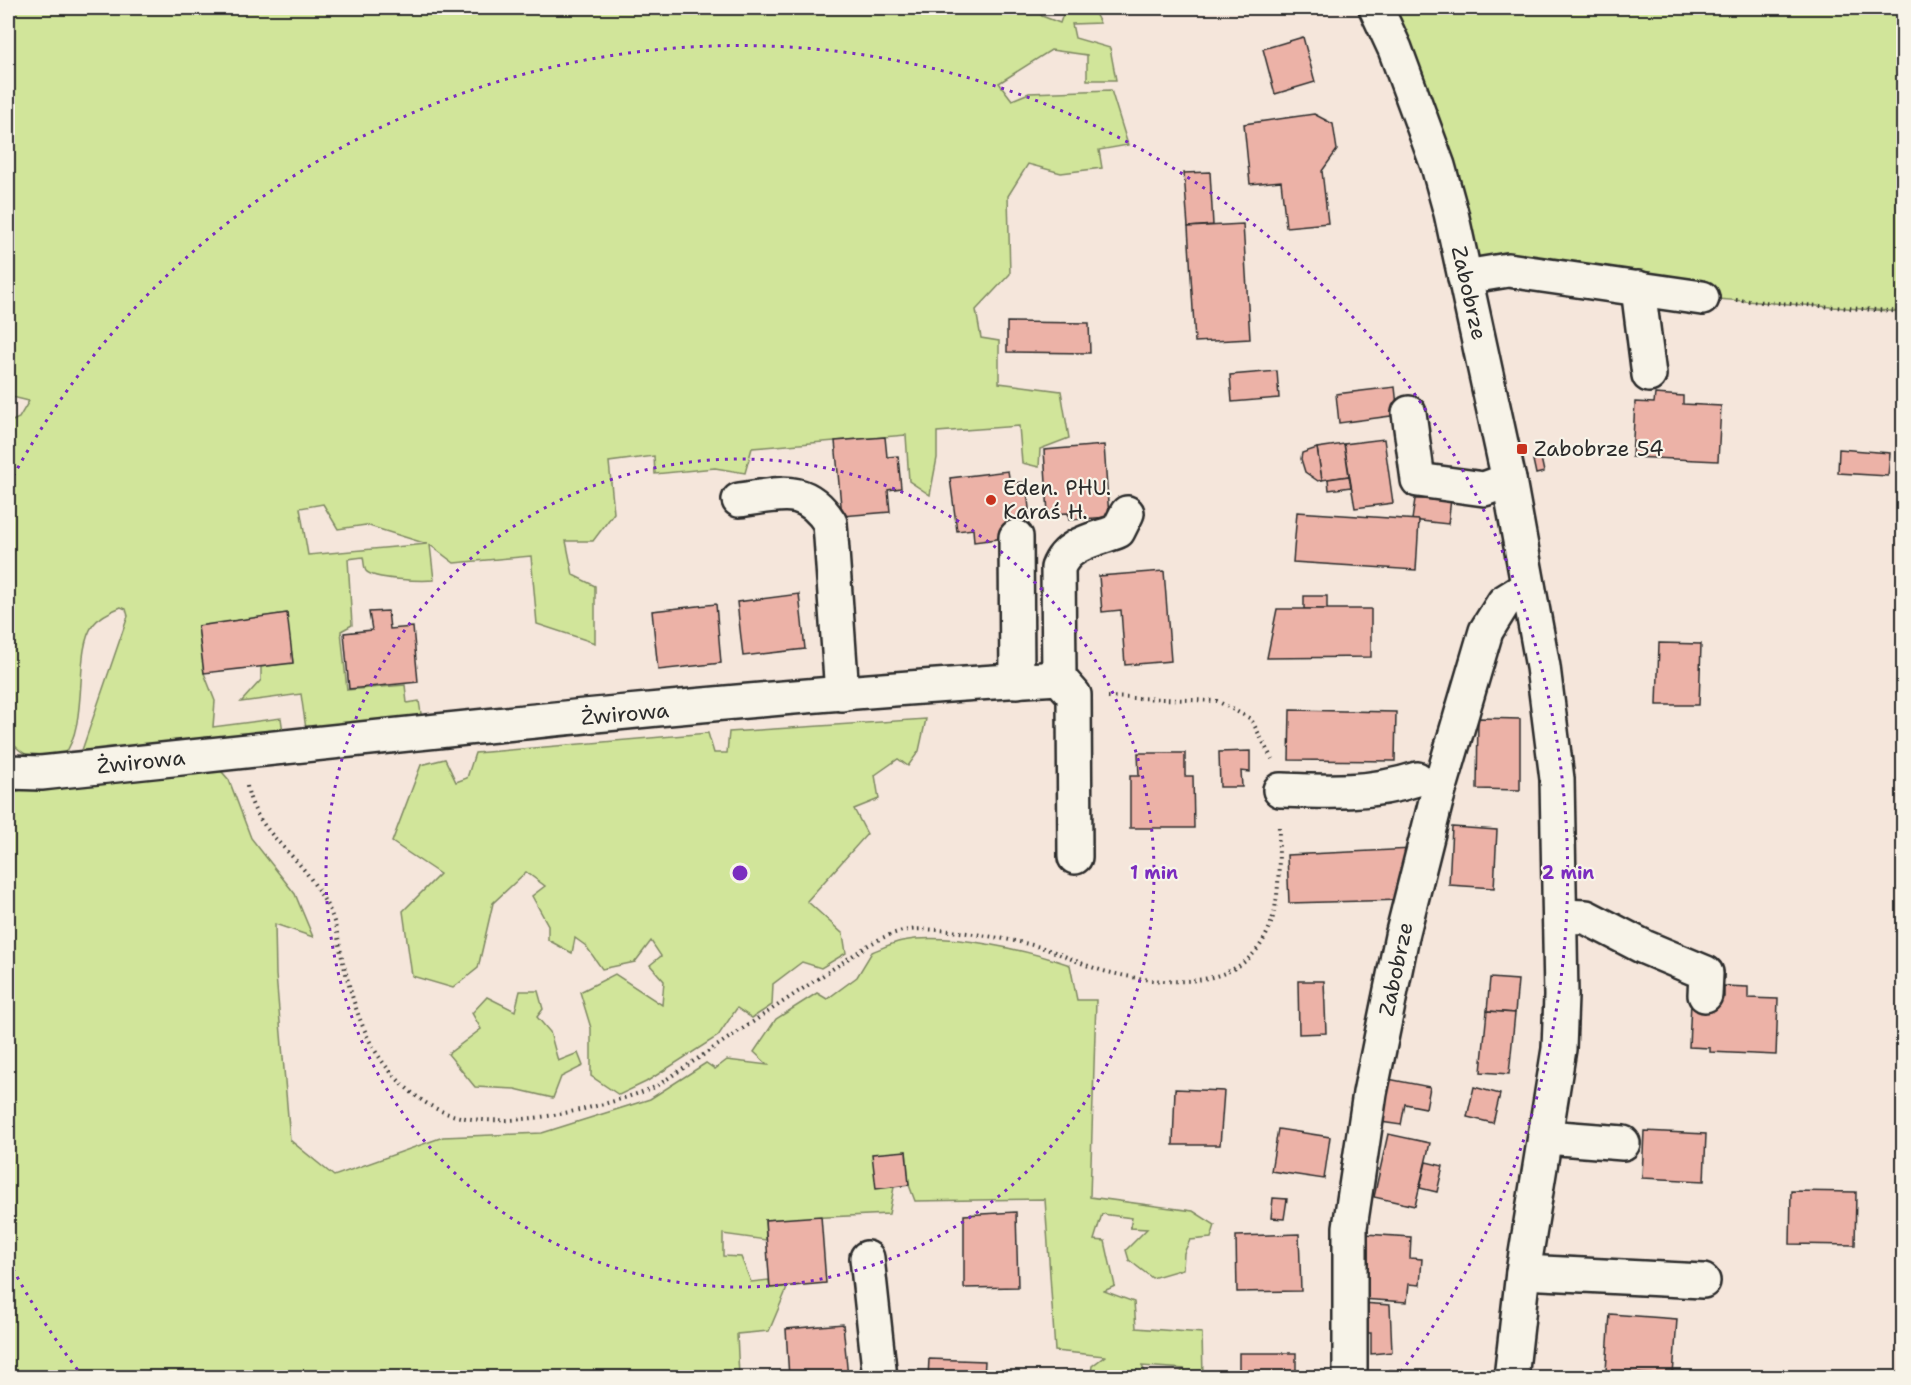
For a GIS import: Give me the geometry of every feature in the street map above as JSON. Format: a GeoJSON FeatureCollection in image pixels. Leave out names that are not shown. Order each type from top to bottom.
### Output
{"type":"FeatureCollection","features":[{"type":"Feature","properties":{"kind":"street","name":"Zabobrze"},"geometry":{"type":"LineString","coordinates":[[1377,8],[1395,49],[1438,166],[1466,277],[1509,480],[1506,594],[1543,667],[1557,779],[1560,916],[1559,1049],[1523,1272],[1511,1377]]}},
{"type":"Feature","properties":{"kind":"street"},"geometry":{"type":"LineString","coordinates":[[1466,277],[1508,270],[1702,298]]}},
{"type":"Feature","properties":{"kind":"street"},"geometry":{"type":"LineString","coordinates":[[1638,288],[1649,375]]}},
{"type":"Feature","properties":{"kind":"street"},"geometry":{"type":"LineString","coordinates":[[1409,413],[1418,480],[1484,489],[1509,480]]}},
{"type":"Feature","properties":{"kind":"street"},"geometry":{"type":"LineString","coordinates":[[739,500],[791,494],[806,498],[819,506],[830,523],[842,694]]}},
{"type":"Feature","properties":{"kind":"street"},"geometry":{"type":"LineString","coordinates":[[1075,857],[1067,687],[1058,568],[1061,559],[1072,548],[1119,531],[1127,513]]}},
{"type":"Feature","properties":{"kind":"street"},"geometry":{"type":"LineString","coordinates":[[1016,537],[1017,681]]}},
{"type":"Feature","properties":{"kind":"street","name":"Zabobrze"},"geometry":{"type":"LineString","coordinates":[[1350,1377],[1348,1245],[1370,1093],[1402,936],[1433,811],[1481,643],[1506,594]]}},
{"type":"Feature","properties":{"kind":"street","name":"Żwirowa"},"geometry":{"type":"LineString","coordinates":[[8,772],[41,773],[842,694],[1017,681],[1067,687]]}},
{"type":"Feature","properties":{"kind":"street"},"geometry":{"type":"LineString","coordinates":[[1280,790],[1343,793],[1380,789],[1417,779]]}},
{"type":"Feature","properties":{"kind":"street"},"geometry":{"type":"LineString","coordinates":[[1560,916],[1586,917],[1644,948],[1696,967],[1706,973],[1705,995]]}},
{"type":"Feature","properties":{"kind":"street"},"geometry":{"type":"LineString","coordinates":[[1546,1137],[1623,1143]]}},
{"type":"Feature","properties":{"kind":"street"},"geometry":{"type":"LineString","coordinates":[[867,1258],[880,1377]]}},
{"type":"Feature","properties":{"kind":"street"},"geometry":{"type":"LineString","coordinates":[[1523,1272],[1702,1281]]}},
{"type":"Feature","properties":{"kind":"path"},"geometry":{"type":"LineString","coordinates":[[1702,298],[1904,312]]}},
{"type":"Feature","properties":{"kind":"path"},"geometry":{"type":"LineString","coordinates":[[241,752],[248,793],[267,830],[304,870],[331,912],[357,1012],[365,1034],[378,1055],[420,1100],[447,1113],[477,1120],[530,1117],[580,1110],[620,1101],[655,1087],[888,934],[912,929],[1008,939],[1039,947],[1113,974],[1188,982],[1228,974],[1257,952],[1276,904],[1280,790],[1269,751],[1251,719],[1217,701],[1067,687]]}},
{"type":"Feature","properties":{"kind":"green space"},"geometry":{"type":"Polygon","coordinates":[[[8,8],[1035,8],[1042,16],[1060,23],[1065,9],[1092,8],[1100,23],[1072,24],[1075,38],[1110,48],[1116,80],[1087,80],[1087,55],[1051,50],[999,83],[1012,100],[1029,93],[1111,90],[1128,145],[1099,150],[1102,168],[1061,173],[1028,164],[1008,196],[1010,274],[976,310],[981,338],[999,341],[999,383],[1061,391],[1069,438],[1040,449],[1039,467],[1022,463],[1019,426],[937,432],[937,458],[930,495],[909,481],[906,435],[752,448],[745,473],[715,468],[655,474],[654,456],[609,462],[614,513],[593,541],[566,541],[573,575],[595,586],[595,643],[537,624],[531,556],[454,563],[430,545],[434,580],[378,576],[366,571],[363,557],[348,559],[352,625],[341,631],[347,690],[405,685],[407,703],[419,701],[422,720],[306,729],[301,694],[241,702],[261,680],[261,667],[293,662],[286,613],[198,627],[204,673],[215,701],[213,727],[281,718],[283,732],[80,756],[128,616],[126,609],[121,607],[99,619],[87,637],[76,726],[71,743],[63,757],[38,758],[21,751],[8,739],[8,423],[19,418],[29,401],[8,396],[8,8]],[[323,504],[300,508],[308,555],[427,544],[366,525],[338,529],[323,504]]]}},
{"type":"Feature","properties":{"kind":"green space"},"geometry":{"type":"Polygon","coordinates":[[[1376,8],[1903,8],[1903,312],[1702,298],[1466,277],[1376,8]]]}},
{"type":"Feature","properties":{"kind":"green space"},"geometry":{"type":"Polygon","coordinates":[[[926,719],[919,751],[908,766],[898,759],[875,775],[879,799],[854,809],[867,834],[807,901],[843,934],[846,953],[821,968],[802,962],[773,984],[772,1005],[752,1018],[737,1008],[718,1036],[646,1082],[619,1095],[591,1076],[591,1028],[580,992],[615,974],[662,1005],[664,981],[650,965],[661,956],[651,941],[635,962],[602,969],[586,946],[575,938],[572,953],[548,940],[548,925],[532,896],[545,886],[526,872],[493,903],[478,968],[453,988],[412,976],[403,911],[440,874],[392,842],[421,765],[445,759],[456,782],[467,778],[475,753],[708,733],[714,753],[727,753],[729,732],[926,719]]]}},
{"type":"Feature","properties":{"kind":"green space"},"geometry":{"type":"Polygon","coordinates":[[[212,768],[222,772],[229,780],[251,838],[295,894],[313,937],[275,924],[276,975],[290,1140],[334,1176],[443,1137],[542,1133],[650,1099],[706,1063],[715,1069],[727,1060],[768,1065],[754,1052],[776,1019],[817,993],[827,999],[857,977],[872,952],[894,943],[941,939],[1010,948],[1070,965],[1077,1000],[1096,1000],[1090,1197],[1193,1211],[1215,1225],[1211,1238],[1190,1240],[1184,1253],[1183,1269],[1152,1278],[1129,1260],[1126,1250],[1147,1229],[1130,1228],[1132,1218],[1102,1214],[1094,1240],[1105,1241],[1115,1286],[1104,1291],[1134,1302],[1136,1328],[1202,1333],[1203,1377],[1177,1377],[1184,1369],[1142,1366],[1148,1377],[1110,1377],[1109,1374],[1091,1373],[1092,1366],[1105,1356],[1055,1351],[1045,1199],[915,1201],[909,1185],[906,1151],[873,1155],[894,1187],[889,1214],[765,1220],[766,1240],[723,1234],[723,1256],[741,1257],[751,1282],[769,1280],[770,1288],[788,1286],[769,1331],[737,1334],[739,1377],[8,1378],[8,795],[21,790],[212,768]]]}},
{"type":"Feature","properties":{"kind":"green space"},"geometry":{"type":"Polygon","coordinates":[[[520,991],[538,991],[543,1009],[537,1017],[550,1032],[558,1061],[578,1053],[583,1066],[561,1077],[553,1098],[515,1089],[475,1087],[448,1054],[481,1029],[472,1013],[487,997],[515,1011],[520,991]]]}},
{"type":"Feature","properties":{"kind":"building"},"geometry":{"type":"Polygon","coordinates":[[[1303,37],[1315,82],[1275,94],[1263,49],[1303,37]]]}},
{"type":"Feature","properties":{"kind":"building"},"geometry":{"type":"Polygon","coordinates":[[[1314,114],[1333,124],[1337,150],[1322,171],[1328,223],[1286,227],[1281,181],[1250,184],[1244,124],[1314,114]]]}},
{"type":"Feature","properties":{"kind":"building"},"geometry":{"type":"Polygon","coordinates":[[[1210,172],[1213,225],[1188,227],[1184,173],[1210,172]]]}},
{"type":"Feature","properties":{"kind":"building"},"geometry":{"type":"Polygon","coordinates":[[[1243,224],[1250,339],[1195,342],[1188,227],[1243,224]]]}},
{"type":"Feature","properties":{"kind":"building"},"geometry":{"type":"Polygon","coordinates":[[[1007,322],[1089,323],[1090,353],[1007,352],[1007,322]]]}},
{"type":"Feature","properties":{"kind":"building"},"geometry":{"type":"Polygon","coordinates":[[[1277,371],[1279,398],[1232,402],[1230,375],[1277,371]]]}},
{"type":"Feature","properties":{"kind":"building"},"geometry":{"type":"Polygon","coordinates":[[[1395,387],[1398,415],[1339,423],[1336,394],[1395,387]]]}},
{"type":"Feature","properties":{"kind":"building"},"geometry":{"type":"Polygon","coordinates":[[[1655,394],[1683,396],[1683,404],[1721,406],[1718,461],[1632,457],[1635,402],[1654,403],[1655,394]]]}},
{"type":"Feature","properties":{"kind":"building"},"geometry":{"type":"Polygon","coordinates":[[[885,437],[887,457],[898,456],[901,488],[888,490],[890,512],[842,516],[835,441],[885,437]]]}},
{"type":"Feature","properties":{"kind":"building"},"geometry":{"type":"Polygon","coordinates":[[[1384,439],[1393,503],[1355,508],[1344,444],[1384,439]]]}},
{"type":"Feature","properties":{"kind":"building"},"geometry":{"type":"Polygon","coordinates":[[[1344,444],[1349,476],[1322,480],[1317,448],[1344,444]]]}},
{"type":"Feature","properties":{"kind":"building"},"geometry":{"type":"Polygon","coordinates":[[[1104,445],[1109,517],[1069,520],[1068,513],[1048,514],[1044,450],[1104,445]]]}},
{"type":"Feature","properties":{"kind":"building"},"geometry":{"type":"Polygon","coordinates":[[[1317,448],[1322,480],[1318,481],[1305,472],[1301,459],[1302,453],[1317,448]]]}},
{"type":"Feature","properties":{"kind":"building"},"geometry":{"type":"Polygon","coordinates":[[[1839,449],[1890,453],[1888,476],[1838,473],[1839,449]]]}},
{"type":"Feature","properties":{"kind":"building"},"geometry":{"type":"Polygon","coordinates":[[[1541,458],[1544,472],[1536,474],[1533,460],[1541,458]]]}},
{"type":"Feature","properties":{"kind":"building","name":"Eden. PHU. Karaś H."},"geometry":{"type":"Polygon","coordinates":[[[1008,471],[1010,483],[1026,482],[1030,517],[1009,519],[1012,537],[974,542],[973,529],[957,531],[950,478],[1008,471]]]}},
{"type":"Feature","properties":{"kind":"building"},"geometry":{"type":"Polygon","coordinates":[[[1349,476],[1351,487],[1329,490],[1328,479],[1349,476]]]}},
{"type":"Feature","properties":{"kind":"building"},"geometry":{"type":"Polygon","coordinates":[[[1415,499],[1451,499],[1448,524],[1412,520],[1415,499]]]}},
{"type":"Feature","properties":{"kind":"building"},"geometry":{"type":"Polygon","coordinates":[[[1297,512],[1419,520],[1416,570],[1293,562],[1297,512]]]}},
{"type":"Feature","properties":{"kind":"building"},"geometry":{"type":"Polygon","coordinates":[[[1164,571],[1171,661],[1125,665],[1121,610],[1102,612],[1099,576],[1164,571]]]}},
{"type":"Feature","properties":{"kind":"building"},"geometry":{"type":"Polygon","coordinates":[[[799,594],[805,649],[743,656],[737,602],[799,594]]]}},
{"type":"Feature","properties":{"kind":"building"},"geometry":{"type":"Polygon","coordinates":[[[1304,596],[1327,596],[1327,609],[1304,609],[1304,596]]]}},
{"type":"Feature","properties":{"kind":"building"},"geometry":{"type":"Polygon","coordinates":[[[716,604],[721,663],[658,670],[652,611],[716,604]]]}},
{"type":"Feature","properties":{"kind":"building"},"geometry":{"type":"Polygon","coordinates":[[[1277,609],[1371,609],[1371,657],[1267,658],[1277,609]]]}},
{"type":"Feature","properties":{"kind":"building"},"geometry":{"type":"Polygon","coordinates":[[[388,611],[390,629],[413,627],[418,682],[349,689],[344,633],[372,630],[369,612],[388,611]]]}},
{"type":"Feature","properties":{"kind":"building"},"geometry":{"type":"Polygon","coordinates":[[[287,613],[293,663],[204,673],[198,626],[287,613]]]}},
{"type":"Feature","properties":{"kind":"building"},"geometry":{"type":"Polygon","coordinates":[[[1659,643],[1701,644],[1699,705],[1657,705],[1659,643]]]}},
{"type":"Feature","properties":{"kind":"building"},"geometry":{"type":"Polygon","coordinates":[[[1290,710],[1396,712],[1395,761],[1289,760],[1290,710]]]}},
{"type":"Feature","properties":{"kind":"building"},"geometry":{"type":"Polygon","coordinates":[[[1478,718],[1520,719],[1520,790],[1477,789],[1478,718]]]}},
{"type":"Feature","properties":{"kind":"building"},"geometry":{"type":"Polygon","coordinates":[[[1250,751],[1250,772],[1241,771],[1242,787],[1220,787],[1219,752],[1250,751]]]}},
{"type":"Feature","properties":{"kind":"building"},"geometry":{"type":"Polygon","coordinates":[[[1138,753],[1185,753],[1185,776],[1193,776],[1194,828],[1130,828],[1130,776],[1139,776],[1138,753]]]}},
{"type":"Feature","properties":{"kind":"building"},"geometry":{"type":"Polygon","coordinates":[[[1452,827],[1497,830],[1494,888],[1449,885],[1452,827]]]}},
{"type":"Feature","properties":{"kind":"building"},"geometry":{"type":"Polygon","coordinates":[[[1413,849],[1402,900],[1289,903],[1287,855],[1413,849]]]}},
{"type":"Feature","properties":{"kind":"building"},"geometry":{"type":"Polygon","coordinates":[[[1490,978],[1518,980],[1515,1013],[1487,1011],[1490,978]]]}},
{"type":"Feature","properties":{"kind":"building"},"geometry":{"type":"Polygon","coordinates":[[[1298,981],[1324,981],[1326,1033],[1299,1034],[1298,981]]]}},
{"type":"Feature","properties":{"kind":"building"},"geometry":{"type":"Polygon","coordinates":[[[1724,986],[1748,987],[1748,998],[1778,999],[1776,1055],[1710,1052],[1710,1048],[1689,1047],[1691,1001],[1724,997],[1724,986]]]}},
{"type":"Feature","properties":{"kind":"building"},"geometry":{"type":"Polygon","coordinates":[[[1487,1011],[1515,1013],[1509,1074],[1481,1072],[1487,1011]]]}},
{"type":"Feature","properties":{"kind":"building"},"geometry":{"type":"Polygon","coordinates":[[[1388,1079],[1430,1087],[1426,1108],[1405,1104],[1401,1125],[1381,1122],[1388,1079]]]}},
{"type":"Feature","properties":{"kind":"building"},"geometry":{"type":"Polygon","coordinates":[[[1474,1087],[1500,1094],[1493,1123],[1467,1117],[1474,1087]]]}},
{"type":"Feature","properties":{"kind":"building"},"geometry":{"type":"Polygon","coordinates":[[[1175,1089],[1224,1091],[1220,1145],[1173,1145],[1175,1089]]]}},
{"type":"Feature","properties":{"kind":"building"},"geometry":{"type":"Polygon","coordinates":[[[1278,1129],[1330,1137],[1324,1179],[1271,1171],[1278,1129]]]}},
{"type":"Feature","properties":{"kind":"building"},"geometry":{"type":"Polygon","coordinates":[[[1644,1131],[1706,1134],[1704,1181],[1642,1178],[1644,1131]]]}},
{"type":"Feature","properties":{"kind":"building"},"geometry":{"type":"Polygon","coordinates":[[[1388,1134],[1430,1143],[1415,1206],[1374,1197],[1388,1134]]]}},
{"type":"Feature","properties":{"kind":"building"},"geometry":{"type":"Polygon","coordinates":[[[906,1151],[909,1185],[876,1189],[872,1154],[906,1151]]]}},
{"type":"Feature","properties":{"kind":"building"},"geometry":{"type":"Polygon","coordinates":[[[1426,1162],[1443,1166],[1437,1192],[1420,1188],[1426,1162]]]}},
{"type":"Feature","properties":{"kind":"building"},"geometry":{"type":"Polygon","coordinates":[[[1791,1191],[1856,1192],[1855,1245],[1790,1244],[1791,1191]]]}},
{"type":"Feature","properties":{"kind":"building"},"geometry":{"type":"Polygon","coordinates":[[[1273,1198],[1287,1199],[1284,1219],[1271,1218],[1273,1198]]]}},
{"type":"Feature","properties":{"kind":"building"},"geometry":{"type":"Polygon","coordinates":[[[1016,1212],[1018,1287],[964,1288],[964,1215],[1016,1212]]]}},
{"type":"Feature","properties":{"kind":"building"},"geometry":{"type":"Polygon","coordinates":[[[821,1216],[826,1283],[770,1288],[765,1220],[821,1216]]]}},
{"type":"Feature","properties":{"kind":"building"},"geometry":{"type":"Polygon","coordinates":[[[1299,1234],[1301,1291],[1237,1292],[1236,1236],[1299,1234]]]}},
{"type":"Feature","properties":{"kind":"building"},"geometry":{"type":"Polygon","coordinates":[[[1365,1234],[1411,1237],[1410,1258],[1422,1259],[1420,1285],[1409,1284],[1407,1302],[1361,1299],[1365,1234]]]}},
{"type":"Feature","properties":{"kind":"building"},"geometry":{"type":"Polygon","coordinates":[[[1362,1303],[1390,1305],[1392,1352],[1371,1354],[1371,1333],[1362,1333],[1362,1303]]]}},
{"type":"Feature","properties":{"kind":"building"},"geometry":{"type":"Polygon","coordinates":[[[1610,1314],[1677,1319],[1673,1376],[1606,1371],[1610,1314]]]}},
{"type":"Feature","properties":{"kind":"building"},"geometry":{"type":"Polygon","coordinates":[[[843,1324],[848,1378],[789,1378],[786,1329],[843,1324]]]}},
{"type":"Feature","properties":{"kind":"building"},"geometry":{"type":"Polygon","coordinates":[[[1239,1353],[1296,1353],[1296,1378],[1239,1378],[1239,1353]]]}},
{"type":"Feature","properties":{"kind":"building"},"geometry":{"type":"Polygon","coordinates":[[[929,1359],[985,1361],[984,1378],[928,1378],[929,1359]]]}},
{"type":"Feature","properties":{"kind":"building"},"geometry":{"type":"Polygon","coordinates":[[[1390,1370],[1419,1372],[1419,1378],[1390,1378],[1390,1370]]]}},
{"type":"Feature","properties":{"kind":"place","name":"Zabobrze 54"},"geometry":{"type":"Point","coordinates":[1522,449]}},
{"type":"Feature","properties":{"kind":"place","name":"Eden. PHU. Karaś H."},"geometry":{"type":"Point","coordinates":[991,500]}}]}
